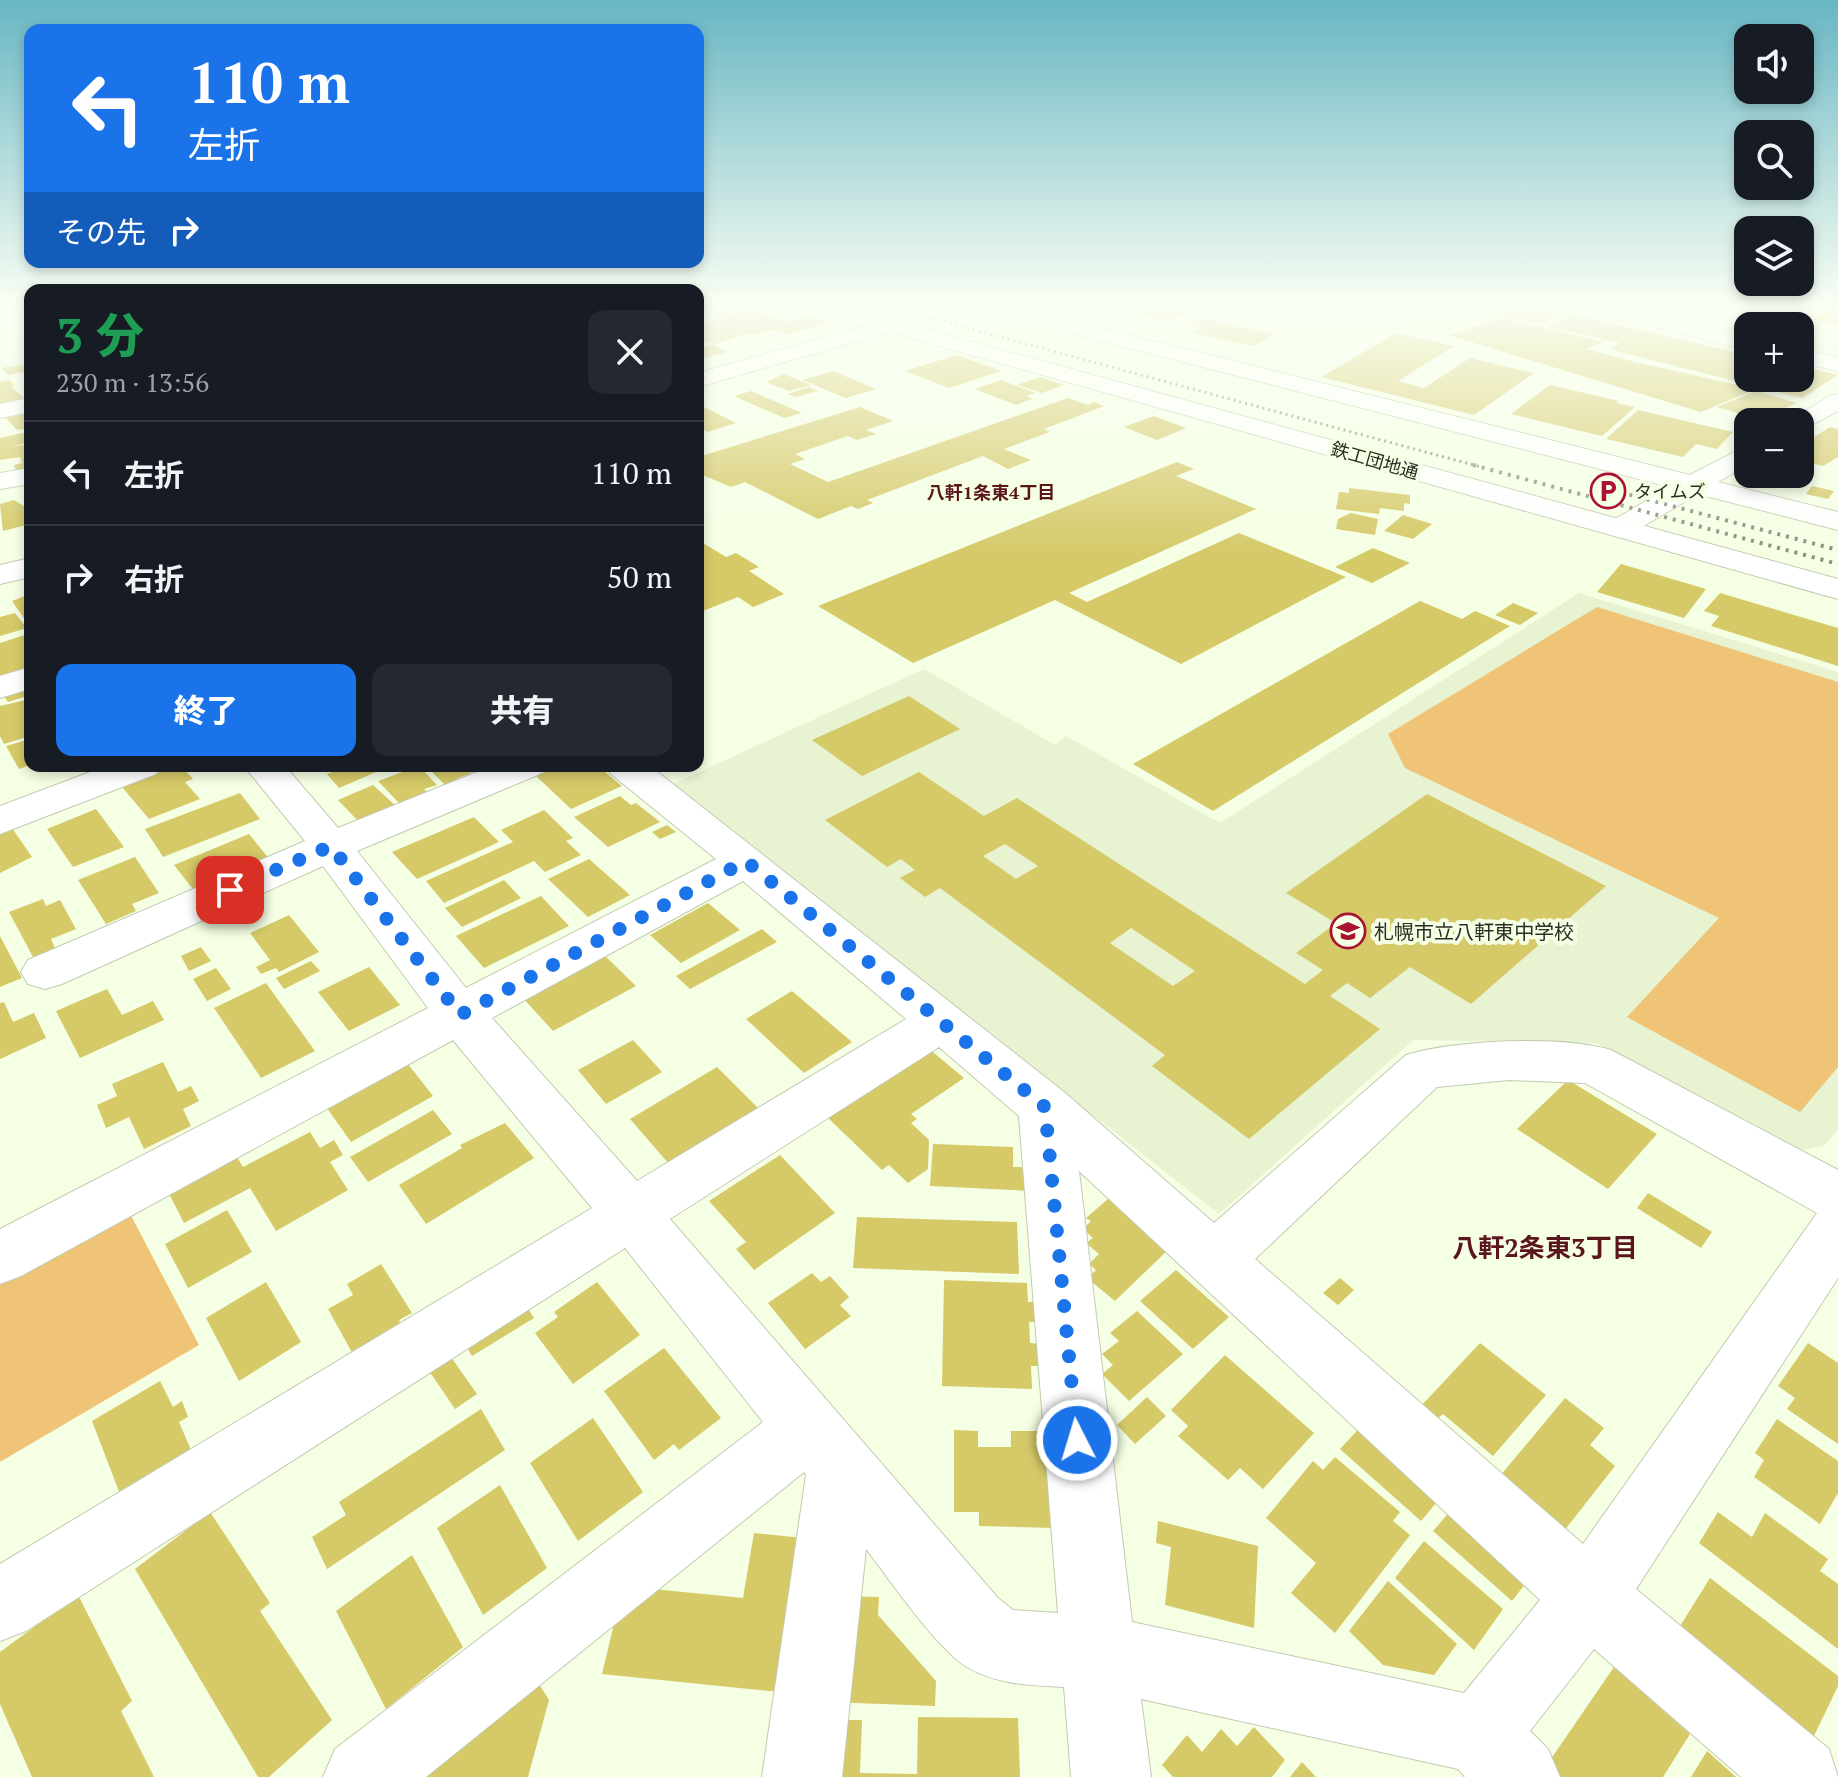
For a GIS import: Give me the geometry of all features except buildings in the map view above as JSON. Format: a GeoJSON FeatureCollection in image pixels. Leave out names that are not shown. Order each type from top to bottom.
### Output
{"type":"FeatureCollection","features":[{"type":"Feature","properties":{"kind":"street","name":"鉄工団地通"},"geometry":{"type":"LineString","coordinates":[[1119,389],[1838,589]]}},
{"type":"Feature","properties":{"kind":"street"},"geometry":{"type":"LineString","coordinates":[[1313,389],[1838,521]]}},
{"type":"Feature","properties":{"kind":"street"},"geometry":{"type":"LineString","coordinates":[[1814,415],[1838,401]]}},
{"type":"Feature","properties":{"kind":"street"},"geometry":{"type":"LineString","coordinates":[[0,411],[24,406]]}},
{"type":"Feature","properties":{"kind":"street"},"geometry":{"type":"LineString","coordinates":[[1620,528],[1734,461]]}},
{"type":"Feature","properties":{"kind":"street"},"geometry":{"type":"LineString","coordinates":[[0,575],[24,569]]}},
{"type":"Feature","properties":{"kind":"street"},"geometry":{"type":"LineString","coordinates":[[0,687],[24,680]]}},
{"type":"Feature","properties":{"kind":"street"},"geometry":{"type":"LineString","coordinates":[[0,821],[127,772]]}},
{"type":"Feature","properties":{"kind":"street"},"geometry":{"type":"LineString","coordinates":[[269,772],[331,846],[460,1015],[632,1215],[972,1624],[993,1641],[1012,1647],[1097,1652],[1500,1756],[1589,1597],[1838,1229]]}},
{"type":"Feature","properties":{"kind":"street"},"geometry":{"type":"LineString","coordinates":[[45,972],[331,846],[511,772]]}},
{"type":"Feature","properties":{"kind":"street"},"geometry":{"type":"LineString","coordinates":[[633,772],[1045,1107],[1589,1597],[1801,1777]]}},
{"type":"Feature","properties":{"kind":"street"},"geometry":{"type":"LineString","coordinates":[[0,1258],[746,861]]}},
{"type":"Feature","properties":{"kind":"street"},"geometry":{"type":"LineString","coordinates":[[0,1605],[939,1023]]}},
{"type":"Feature","properties":{"kind":"street"},"geometry":{"type":"LineString","coordinates":[[1215,1259],[1424,1069],[1509,1061],[1593,1064],[1838,1197]]}},
{"type":"Feature","properties":{"kind":"street"},"geometry":{"type":"LineString","coordinates":[[1045,1107],[1111,1777]]}},
{"type":"Feature","properties":{"kind":"street"},"geometry":{"type":"LineString","coordinates":[[363,1777],[825,1446]]}},
{"type":"Feature","properties":{"kind":"street"},"geometry":{"type":"LineString","coordinates":[[802,1777],[825,1446]]}},
{"type":"Feature","properties":{"kind":"shaded area","name":"札幌市立八軒東中学校"},"geometry":{"type":"Polygon","coordinates":[[[1579,593],[1838,672],[1838,1129],[1825,1145],[1786,1154],[1596,1043],[1413,1040],[1219,1214],[671,785],[924,669],[1055,745],[1066,736],[1220,823],[1579,593]]]}},
{"type":"Feature","properties":{"kind":"shaded area"},"geometry":{"type":"Polygon","coordinates":[[[1597,607],[1838,682],[1838,1067],[1800,1112],[1627,1017],[1719,918],[1405,768],[1388,734],[1597,607]]]}},
{"type":"Feature","properties":{"kind":"shaded area"},"geometry":{"type":"Polygon","coordinates":[[[127,1208],[199,1345],[0,1462],[0,1275],[127,1208]]]}},
{"type":"Feature","properties":{"kind":"railway"},"geometry":{"type":"LineString","coordinates":[[1192,389],[1481,467]]}},
{"type":"Feature","properties":{"kind":"railway"},"geometry":{"type":"LineString","coordinates":[[1473,465],[1838,564]]}},
{"type":"Feature","properties":{"kind":"railway"},"geometry":{"type":"LineString","coordinates":[[1612,490],[1838,550]]}},
{"type":"Feature","properties":{"kind":"place","name":"タイムズ"},"geometry":{"type":"Point","coordinates":[1608,491]}},
{"type":"Feature","properties":{"kind":"place","name":"札幌市立八軒東中学校"},"geometry":{"type":"Point","coordinates":[1348,931]}},
{"type":"Feature","properties":{"kind":"district","name":"八軒1条東4丁目"},"geometry":{"type":"Point","coordinates":[991,492]}},
{"type":"Feature","properties":{"kind":"district","name":"八軒2条東3丁目"},"geometry":{"type":"Point","coordinates":[1545,1247]}},
{"type":"Feature","properties":{"kind":"route"},"geometry":{"type":"LineString","coordinates":[[230,890],[331,846],[460,1015],[746,861],[939,1023],[1045,1107],[1077,1440]]}}]}
